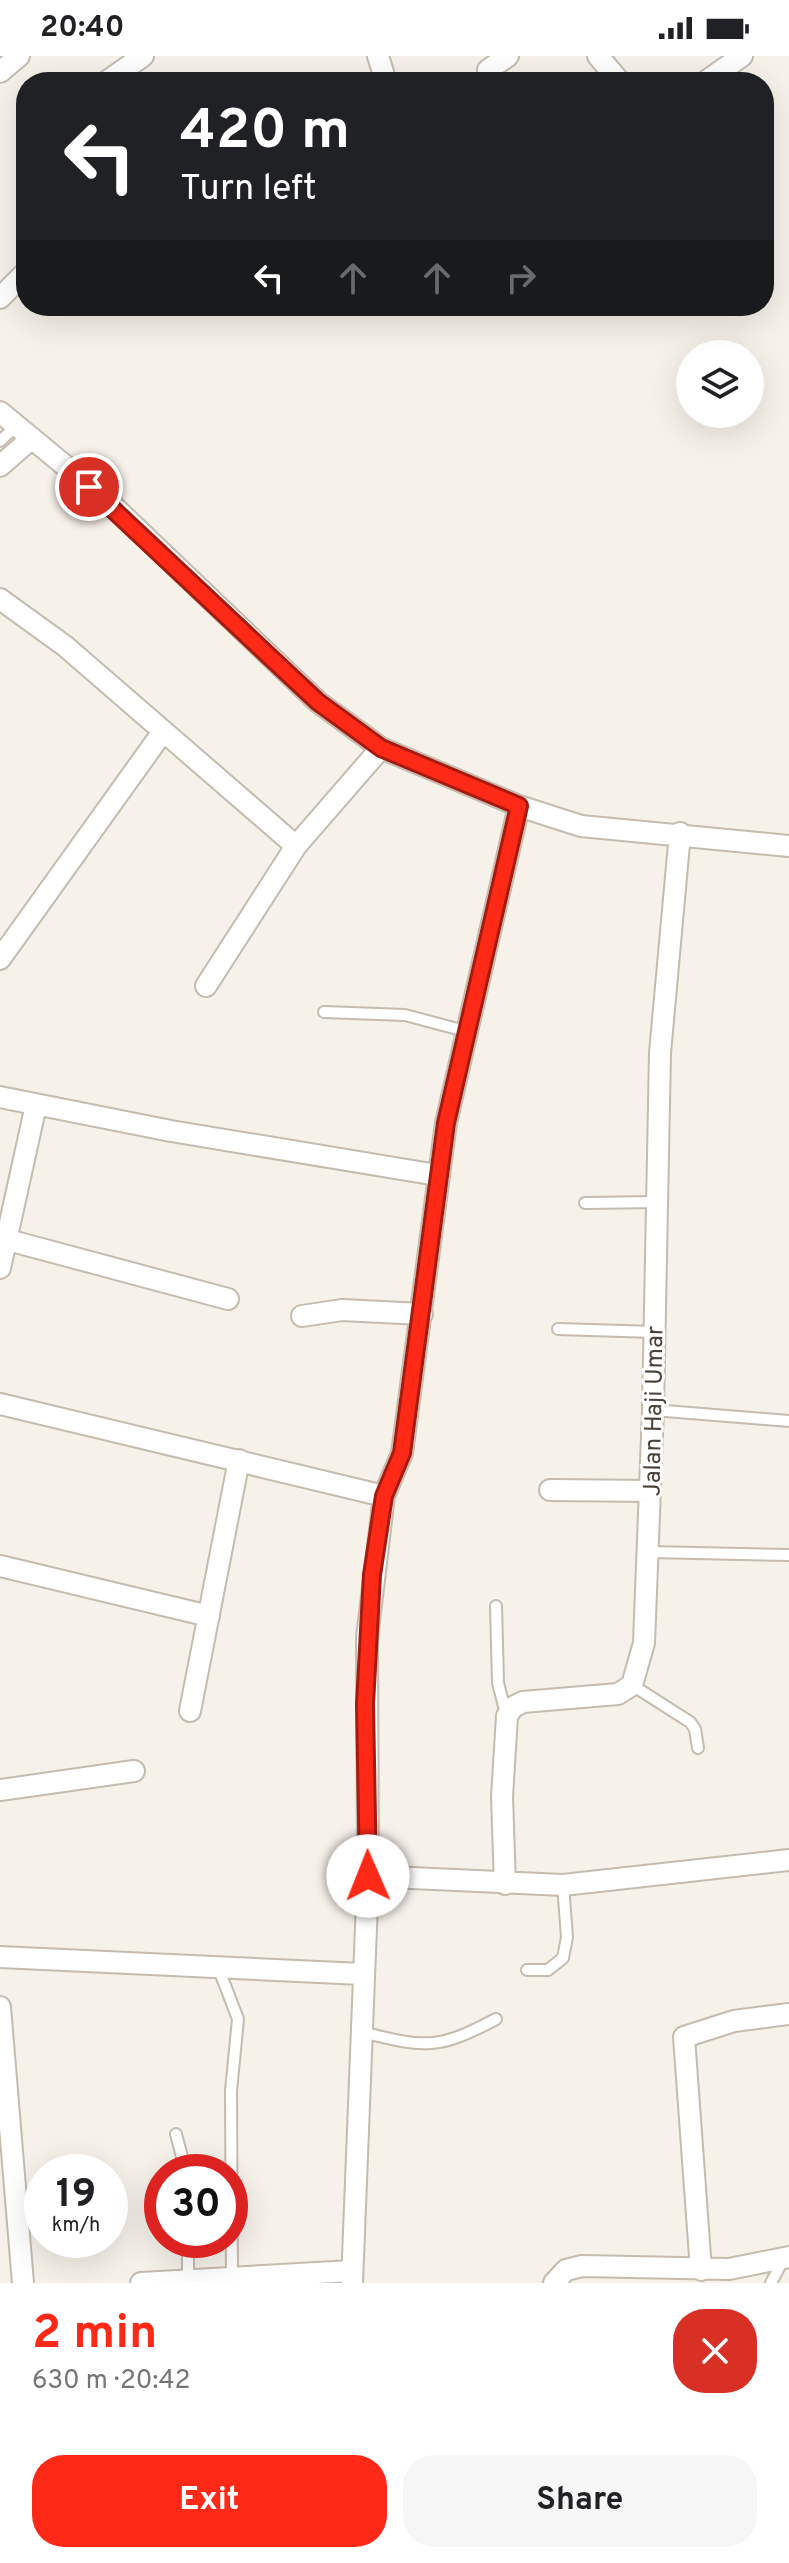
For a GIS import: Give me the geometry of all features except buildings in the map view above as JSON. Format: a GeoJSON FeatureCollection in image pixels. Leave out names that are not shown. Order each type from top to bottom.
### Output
{"type":"FeatureCollection","features":[{"type":"Feature","properties":{"kind":"street"},"geometry":{"type":"LineString","coordinates":[[0,72],[19,56]]}},
{"type":"Feature","properties":{"kind":"street"},"geometry":{"type":"LineString","coordinates":[[120,72],[143,56]]}},
{"type":"Feature","properties":{"kind":"street"},"geometry":{"type":"LineString","coordinates":[[488,70],[508,56]]}},
{"type":"Feature","properties":{"kind":"street"},"geometry":{"type":"LineString","coordinates":[[598,56],[612,72]]}},
{"type":"Feature","properties":{"kind":"street"},"geometry":{"type":"LineString","coordinates":[[719,72],[742,56]]}},
{"type":"Feature","properties":{"kind":"street"},"geometry":{"type":"LineString","coordinates":[[0,298],[16,282]]}},
{"type":"Feature","properties":{"kind":"street"},"geometry":{"type":"LineString","coordinates":[[0,412],[109,502],[318,702],[381,748],[519,806],[581,826],[680,833],[789,846]]}},
{"type":"Feature","properties":{"kind":"street"},"geometry":{"type":"LineString","coordinates":[[0,466],[24,432]]}},
{"type":"Feature","properties":{"kind":"street"},"geometry":{"type":"LineString","coordinates":[[0,599],[65,646],[296,846]]}},
{"type":"Feature","properties":{"kind":"street"},"geometry":{"type":"LineString","coordinates":[[0,959],[162,733]]}},
{"type":"Feature","properties":{"kind":"street"},"geometry":{"type":"LineString","coordinates":[[206,986],[296,846],[381,748]]}},
{"type":"Feature","properties":{"kind":"street"},"geometry":{"type":"LineString","coordinates":[[141,2283],[188,2278],[352,2277],[368,1876],[367,1638],[384,1496],[402,1453],[422,1314],[437,1175],[465,1031],[519,806]]}},
{"type":"Feature","properties":{"kind":"street","name":"Jalan Haji Umar"},"geometry":{"type":"LineString","coordinates":[[632,1685],[644,1643],[651,1491],[660,1053],[680,833]]}},
{"type":"Feature","properties":{"kind":"street"},"geometry":{"type":"LineString","coordinates":[[0,1097],[437,1175]]}},
{"type":"Feature","properties":{"kind":"street"},"geometry":{"type":"LineString","coordinates":[[0,1268],[36,1105]]}},
{"type":"Feature","properties":{"kind":"street"},"geometry":{"type":"LineString","coordinates":[[8,1240],[228,1299]]}},
{"type":"Feature","properties":{"kind":"street"},"geometry":{"type":"LineString","coordinates":[[302,1316],[342,1310],[422,1314]]}},
{"type":"Feature","properties":{"kind":"street"},"geometry":{"type":"LineString","coordinates":[[0,1404],[384,1496]]}},
{"type":"Feature","properties":{"kind":"street"},"geometry":{"type":"LineString","coordinates":[[190,1711],[239,1460]]}},
{"type":"Feature","properties":{"kind":"street"},"geometry":{"type":"LineString","coordinates":[[550,1490],[651,1491]]}},
{"type":"Feature","properties":{"kind":"street"},"geometry":{"type":"LineString","coordinates":[[0,1566],[209,1616]]}},
{"type":"Feature","properties":{"kind":"street"},"geometry":{"type":"LineString","coordinates":[[505,1884],[502,1797],[507,1716],[513,1707],[523,1702],[599,1698],[618,1694],[632,1685]]}},
{"type":"Feature","properties":{"kind":"street"},"geometry":{"type":"LineString","coordinates":[[0,1790],[134,1771]]}},
{"type":"Feature","properties":{"kind":"street"},"geometry":{"type":"LineString","coordinates":[[368,1876],[563,1885],[789,1860]]}},
{"type":"Feature","properties":{"kind":"street"},"geometry":{"type":"LineString","coordinates":[[0,1957],[362,1974]]}},
{"type":"Feature","properties":{"kind":"street"},"geometry":{"type":"LineString","coordinates":[[0,2007],[23,2283]]}},
{"type":"Feature","properties":{"kind":"street"},"geometry":{"type":"LineString","coordinates":[[701,2270],[684,2037],[734,2021],[789,2014]]}},
{"type":"Feature","properties":{"kind":"street"},"geometry":{"type":"LineString","coordinates":[[554,2283],[566,2270],[582,2266],[701,2270],[786,2258]]}},
{"type":"Feature","properties":{"kind":"lane"},"geometry":{"type":"LineString","coordinates":[[0,441],[24,432]]}},
{"type":"Feature","properties":{"kind":"lane"},"geometry":{"type":"LineString","coordinates":[[324,1012],[405,1015],[465,1031]]}},
{"type":"Feature","properties":{"kind":"lane"},"geometry":{"type":"LineString","coordinates":[[585,1203],[657,1202]]}},
{"type":"Feature","properties":{"kind":"lane"},"geometry":{"type":"LineString","coordinates":[[558,1329],[655,1332]]}},
{"type":"Feature","properties":{"kind":"lane"},"geometry":{"type":"LineString","coordinates":[[653,1410],[789,1421]]}},
{"type":"Feature","properties":{"kind":"lane"},"geometry":{"type":"LineString","coordinates":[[649,1552],[788,1555]]}},
{"type":"Feature","properties":{"kind":"lane"},"geometry":{"type":"LineString","coordinates":[[496,1606],[498,1683],[507,1716]]}},
{"type":"Feature","properties":{"kind":"lane"},"geometry":{"type":"LineString","coordinates":[[632,1685],[690,1722],[695,1729],[698,1748]]}},
{"type":"Feature","properties":{"kind":"lane"},"geometry":{"type":"LineString","coordinates":[[527,1970],[548,1970],[563,1958],[567,1937],[563,1885]]}},
{"type":"Feature","properties":{"kind":"lane"},"geometry":{"type":"LineString","coordinates":[[218,1967],[238,2019],[230,2116],[232,2277]]}},
{"type":"Feature","properties":{"kind":"lane"},"geometry":{"type":"LineString","coordinates":[[360,2032],[420,2045],[443,2044],[496,2019]]}},
{"type":"Feature","properties":{"kind":"lane"},"geometry":{"type":"LineString","coordinates":[[176,2134],[181,2154]]}},
{"type":"Feature","properties":{"kind":"lane"},"geometry":{"type":"LineString","coordinates":[[188,2258],[188,2278]]}},
{"type":"Feature","properties":{"kind":"lane"},"geometry":{"type":"LineString","coordinates":[[771,2283],[786,2258]]}},
{"type":"Feature","properties":{"kind":"route"},"geometry":{"type":"LineString","coordinates":[[89,487],[109,502],[318,702],[381,748],[519,806],[446,1123],[402,1453],[398,1470],[384,1496],[372,1575],[365,1704],[368,1876]]}}]}
